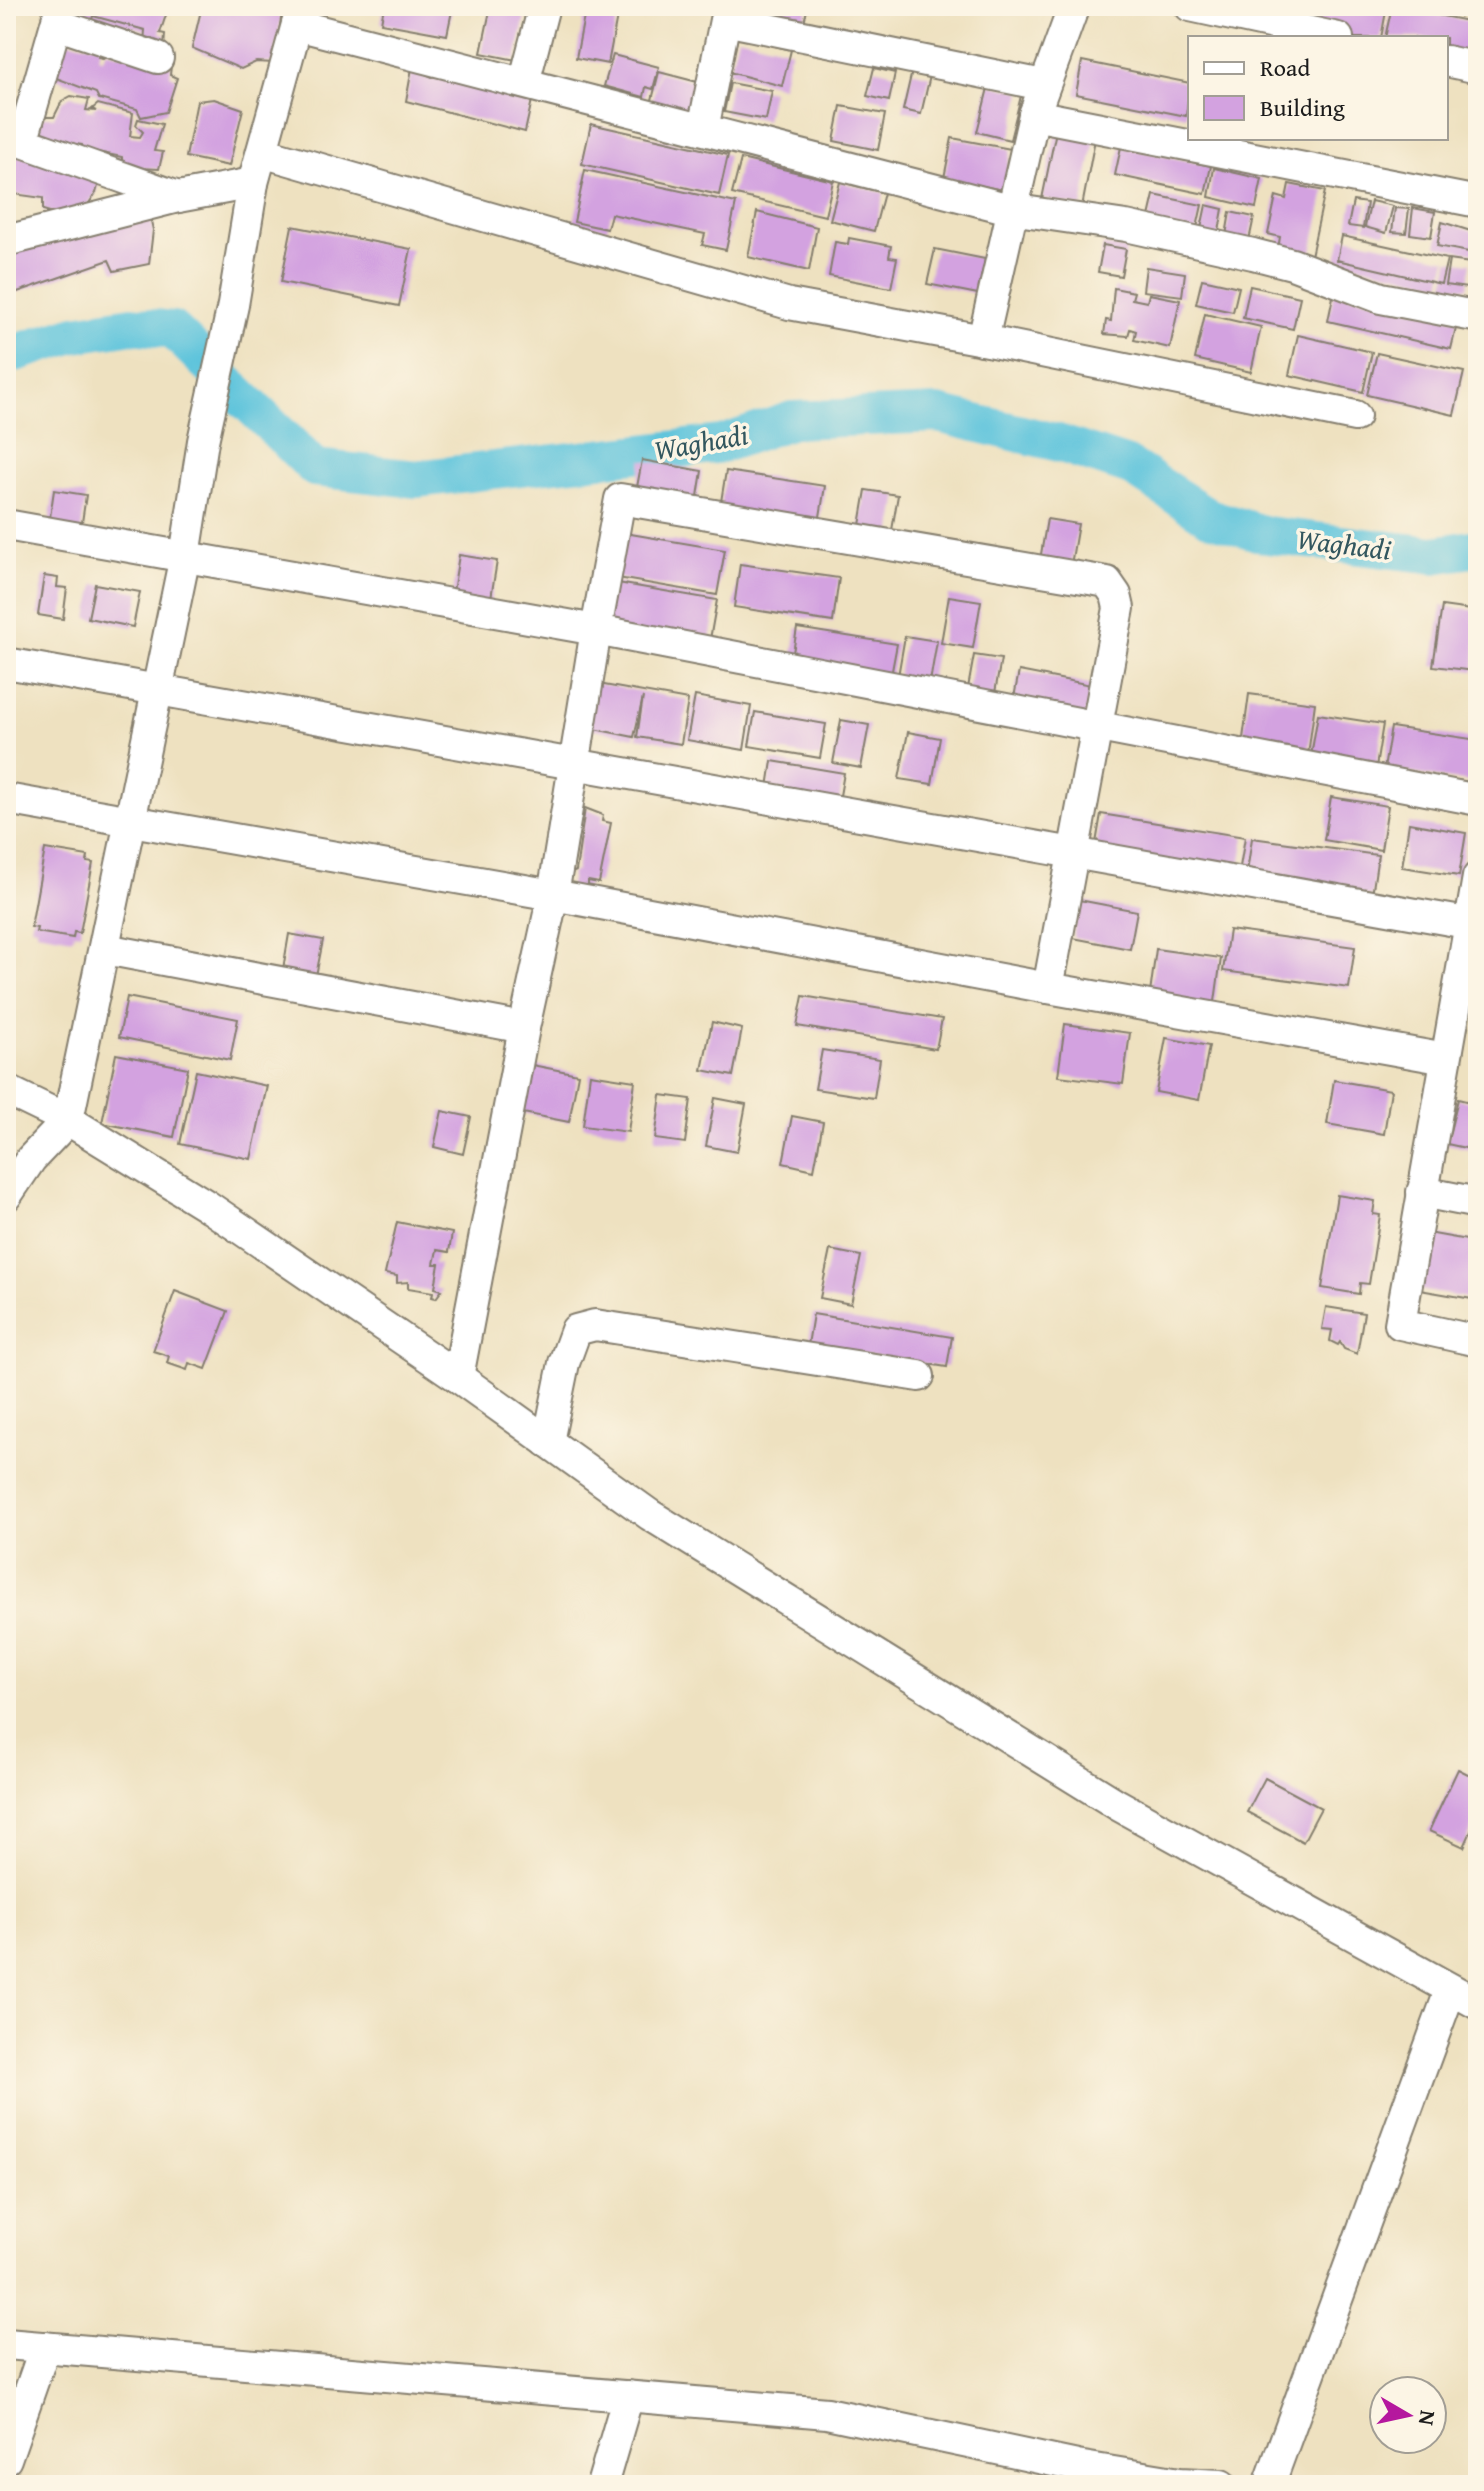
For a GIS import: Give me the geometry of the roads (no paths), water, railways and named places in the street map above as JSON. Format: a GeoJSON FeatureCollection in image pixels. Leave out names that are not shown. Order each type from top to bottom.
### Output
{"type":"FeatureCollection","features":[{"type":"Feature","properties":{"kind":"street"},"geometry":{"type":"LineString","coordinates":[[524,83],[544,6]]}},
{"type":"Feature","properties":{"kind":"street"},"geometry":{"type":"LineString","coordinates":[[983,340],[1010,209],[1034,115],[1074,6]]}},
{"type":"Feature","properties":{"kind":"street"},"geometry":{"type":"LineString","coordinates":[[1190,6],[1329,36]]}},
{"type":"Feature","properties":{"kind":"street"},"geometry":{"type":"LineString","coordinates":[[158,58],[58,15],[14,139],[178,197]]}},
{"type":"Feature","properties":{"kind":"street"},"geometry":{"type":"LineString","coordinates":[[6,1196],[31,1159],[68,1120],[185,556],[203,441],[233,305],[253,183],[300,16],[524,83],[1010,209],[1126,226],[1253,254],[1292,264],[1381,298],[1474,316]]}},
{"type":"Feature","properties":{"kind":"street"},"geometry":{"type":"LineString","coordinates":[[703,129],[725,20],[1043,85]]}},
{"type":"Feature","properties":{"kind":"street"},"geometry":{"type":"LineString","coordinates":[[1448,61],[1478,68]]}},
{"type":"Feature","properties":{"kind":"street"},"geometry":{"type":"LineString","coordinates":[[1034,115],[1478,202]]}},
{"type":"Feature","properties":{"kind":"street"},"geometry":{"type":"LineString","coordinates":[[262,152],[789,304],[1355,416]]}},
{"type":"Feature","properties":{"kind":"street"},"geometry":{"type":"LineString","coordinates":[[6,241],[178,197],[253,183]]}},
{"type":"Feature","properties":{"kind":"street"},"geometry":{"type":"LineString","coordinates":[[458,1377],[524,1028],[553,895],[573,762],[620,499],[1107,582],[1116,595],[1119,608],[1048,988]]}},
{"type":"Feature","properties":{"kind":"street"},"geometry":{"type":"LineString","coordinates":[[6,525],[596,630],[1478,800]]}},
{"type":"Feature","properties":{"kind":"street"},"geometry":{"type":"LineString","coordinates":[[6,663],[1474,925]]}},
{"type":"Feature","properties":{"kind":"street"},"geometry":{"type":"LineString","coordinates":[[6,799],[553,895],[1446,1059]]}},
{"type":"Feature","properties":{"kind":"street"},"geometry":{"type":"LineString","coordinates":[[1478,877],[1474,925],[1446,1059],[1400,1324],[1478,1341]]}},
{"type":"Feature","properties":{"kind":"street"},"geometry":{"type":"LineString","coordinates":[[105,949],[524,1028]]}},
{"type":"Feature","properties":{"kind":"street"},"geometry":{"type":"LineString","coordinates":[[6,1090],[68,1120],[206,1205],[458,1377],[650,1515],[1118,1805],[1478,2004]]}},
{"type":"Feature","properties":{"kind":"street"},"geometry":{"type":"LineString","coordinates":[[1422,1192],[1478,1203]]}},
{"type":"Feature","properties":{"kind":"street"},"geometry":{"type":"LineString","coordinates":[[548,1442],[564,1363],[576,1330],[595,1325],[919,1376]]}},
{"type":"Feature","properties":{"kind":"street"},"geometry":{"type":"LineString","coordinates":[[1269,2485],[1450,1991]]}},
{"type":"Feature","properties":{"kind":"street"},"geometry":{"type":"LineString","coordinates":[[6,2344],[827,2413],[1073,2475],[1221,2485]]}},
{"type":"Feature","properties":{"kind":"street"},"geometry":{"type":"LineString","coordinates":[[6,2459],[45,2347]]}},
{"type":"Feature","properties":{"kind":"street"},"geometry":{"type":"LineString","coordinates":[[602,2485],[628,2396]]}},
{"type":"Feature","properties":{"kind":"waterway","name":"Waghadi"},"geometry":{"type":"LineString","coordinates":[[6,356],[75,334],[132,325],[173,330],[315,468],[416,479],[722,444],[792,420],[938,414],[1055,442],[1131,467],[1209,517],[1266,535],[1434,555],[1478,548]]}}]}
